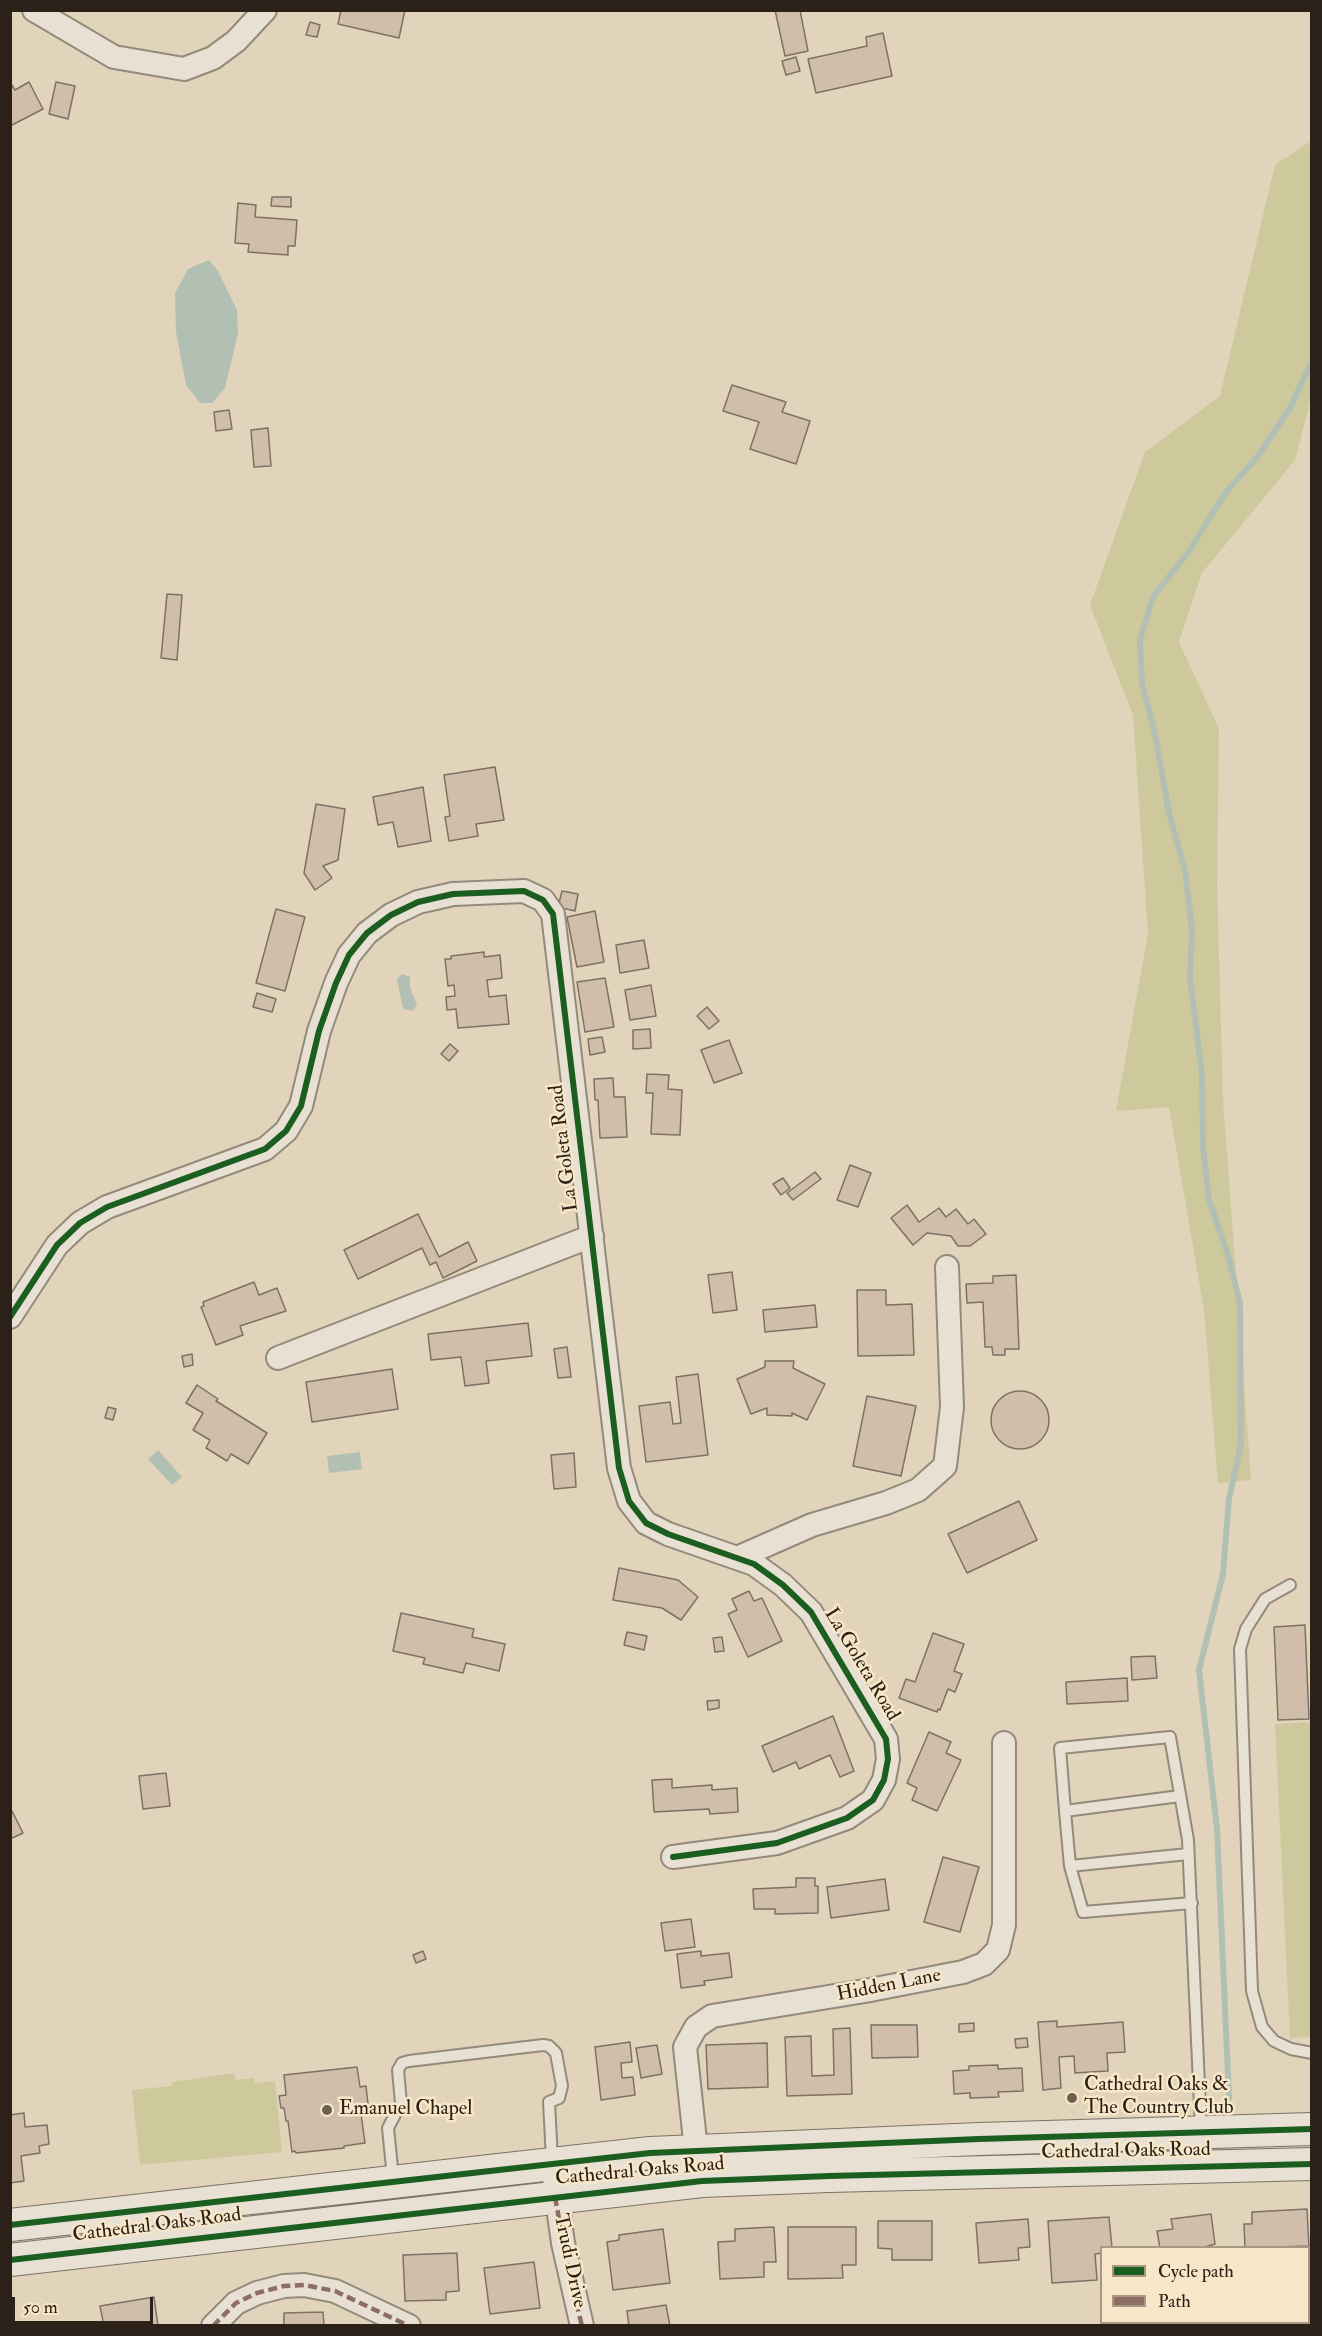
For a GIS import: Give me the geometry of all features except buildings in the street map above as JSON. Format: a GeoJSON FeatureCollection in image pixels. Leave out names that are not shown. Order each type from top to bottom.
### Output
{"type":"FeatureCollection","features":[{"type":"Feature","properties":{"kind":"main road","name":"Cathedral Oaks Road"},"geometry":{"type":"LineString","coordinates":[[10,2225],[696,2150],[1311,2129]]}},
{"type":"Feature","properties":{"kind":"main road","name":"Cathedral Oaks Road"},"geometry":{"type":"LineString","coordinates":[[10,2260],[702,2181],[1311,2164]]}},
{"type":"Feature","properties":{"kind":"street"},"geometry":{"type":"LineString","coordinates":[[34,10],[114,57],[184,69],[213,58],[236,41],[265,10]]}},
{"type":"Feature","properties":{"kind":"street","name":"La Goleta Road"},"geometry":{"type":"LineString","coordinates":[[10,1317],[57,1245],[80,1223],[107,1207],[265,1149],[286,1131],[301,1106],[319,1031],[349,955],[367,933],[391,915],[418,902],[453,894],[524,891],[543,900],[553,914],[619,1468],[630,1501],[646,1523],[668,1534],[754,1564],[783,1585],[811,1612],[886,1738],[888,1760],[884,1780],[873,1800],[847,1818],[819,1830],[777,1843],[674,1857]]}},
{"type":"Feature","properties":{"kind":"street","name":"La Goleta Road"},"geometry":{"type":"LineString","coordinates":[[278,1358],[592,1236]]}},
{"type":"Feature","properties":{"kind":"street"},"geometry":{"type":"LineString","coordinates":[[737,1558],[812,1525],[886,1503],[918,1490],[945,1466],[952,1407],[947,1267]]}},
{"type":"Feature","properties":{"kind":"street","name":"Hidden Lane"},"geometry":{"type":"LineString","coordinates":[[696,2150],[684,2047],[696,2027],[712,2016],[865,1991],[963,1971],[984,1964],[998,1950],[1004,1925],[1004,1743]]}},
{"type":"Feature","properties":{"kind":"street","name":"Trudi Drive"},"geometry":{"type":"LineString","coordinates":[[552,2164],[555,2197],[568,2268],[582,2325]]}},
{"type":"Feature","properties":{"kind":"street"},"geometry":{"type":"LineString","coordinates":[[213,2325],[236,2303],[257,2293],[284,2286],[304,2285],[335,2291],[409,2325]]}},
{"type":"Feature","properties":{"kind":"lane"},"geometry":{"type":"LineString","coordinates":[[1290,1585],[1265,1599],[1246,1629],[1240,1649],[1252,1991],[1262,2027],[1274,2041],[1291,2049],[1311,2053]]}},
{"type":"Feature","properties":{"kind":"lane"},"geometry":{"type":"LineString","coordinates":[[1192,1903],[1083,1912],[1070,1866],[1060,1748],[1170,1737],[1188,1854],[1192,1903],[1201,2132]]}},
{"type":"Feature","properties":{"kind":"lane"},"geometry":{"type":"LineString","coordinates":[[1065,1811],[1180,1796]]}},
{"type":"Feature","properties":{"kind":"lane"},"geometry":{"type":"LineString","coordinates":[[1070,1866],[1188,1854]]}},
{"type":"Feature","properties":{"kind":"lane"},"geometry":{"type":"LineString","coordinates":[[393,2182],[388,2128],[400,2103],[398,2070],[402,2063],[543,2045],[549,2046],[556,2053],[562,2086],[559,2098],[549,2102],[552,2164]]}},
{"type":"Feature","properties":{"kind":"shaded area"},"geometry":{"type":"Polygon","coordinates":[[[1311,141],[1311,398],[1295,460],[1202,573],[1179,642],[1219,729],[1217,883],[1223,1099],[1251,1480],[1218,1483],[1204,1310],[1169,1107],[1116,1111],[1148,934],[1133,715],[1090,605],[1145,452],[1220,396],[1275,165],[1311,141]]]}},
{"type":"Feature","properties":{"kind":"shaded area"},"geometry":{"type":"Polygon","coordinates":[[[209,260],[218,271],[237,310],[238,333],[225,388],[212,403],[200,403],[186,385],[176,332],[175,293],[188,269],[209,260]]]}},
{"type":"Feature","properties":{"kind":"shaded area"},"geometry":{"type":"Polygon","coordinates":[[[402,974],[410,977],[410,988],[417,1004],[413,1011],[404,1009],[402,1005],[397,979],[402,974]]]}},
{"type":"Feature","properties":{"kind":"shaded area"},"geometry":{"type":"Polygon","coordinates":[[[158,1450],[182,1477],[172,1485],[148,1459],[158,1450]]]}},
{"type":"Feature","properties":{"kind":"shaded area"},"geometry":{"type":"Polygon","coordinates":[[[360,1452],[362,1469],[329,1473],[327,1456],[360,1452]]]}},
{"type":"Feature","properties":{"kind":"shaded area"},"geometry":{"type":"Polygon","coordinates":[[[1311,1722],[1311,2037],[1290,2038],[1275,1724],[1311,1722]]]}},
{"type":"Feature","properties":{"kind":"shaded area"},"geometry":{"type":"Polygon","coordinates":[[[234,2073],[236,2080],[254,2078],[255,2083],[275,2081],[282,2152],[140,2165],[132,2090],[172,2086],[173,2082],[234,2073]]]}},
{"type":"Feature","properties":{"kind":"waterway"},"geometry":{"type":"LineString","coordinates":[[1229,2098],[1217,1829],[1199,1670],[1223,1574],[1229,1499],[1241,1444],[1240,1303],[1228,1255],[1209,1200],[1203,1147],[1202,1074],[1190,978],[1192,929],[1185,871],[1169,813],[1154,729],[1142,683],[1140,640],[1153,597],[1189,551],[1226,492],[1258,456],[1290,408],[1312,361]]}},
{"type":"Feature","properties":{"kind":"marked path"},"geometry":{"type":"LineString","coordinates":[[555,2197],[568,2268],[582,2326]]}},
{"type":"Feature","properties":{"kind":"marked path"},"geometry":{"type":"LineString","coordinates":[[213,2326],[236,2303],[257,2293],[284,2286],[304,2285],[335,2291],[409,2326]]}},
{"type":"Feature","properties":{"kind":"cycle path"},"geometry":{"type":"LineString","coordinates":[[10,1317],[57,1245],[80,1223],[107,1207],[265,1149],[286,1131],[301,1106],[319,1031],[336,983],[349,955],[367,933],[391,915],[418,902],[453,894],[524,891],[543,900],[553,914],[619,1468],[629,1501],[646,1523],[668,1534],[754,1564],[783,1585],[811,1612],[886,1739],[888,1759],[884,1780],[873,1800],[847,1818],[777,1843],[673,1857]]}},
{"type":"Feature","properties":{"kind":"cycle path"},"geometry":{"type":"LineString","coordinates":[[10,2225],[650,2153],[979,2139],[1312,2129]]}},
{"type":"Feature","properties":{"kind":"cycle path"},"geometry":{"type":"LineString","coordinates":[[10,2260],[702,2181],[1312,2164]]}},
{"type":"Feature","properties":{"kind":"place","name":"Cathedral Oaks & The Country Club"},"geometry":{"type":"Point","coordinates":[1072,2098]}},
{"type":"Feature","properties":{"kind":"place","name":"Emanuel Chapel"},"geometry":{"type":"Point","coordinates":[327,2110]}}]}
